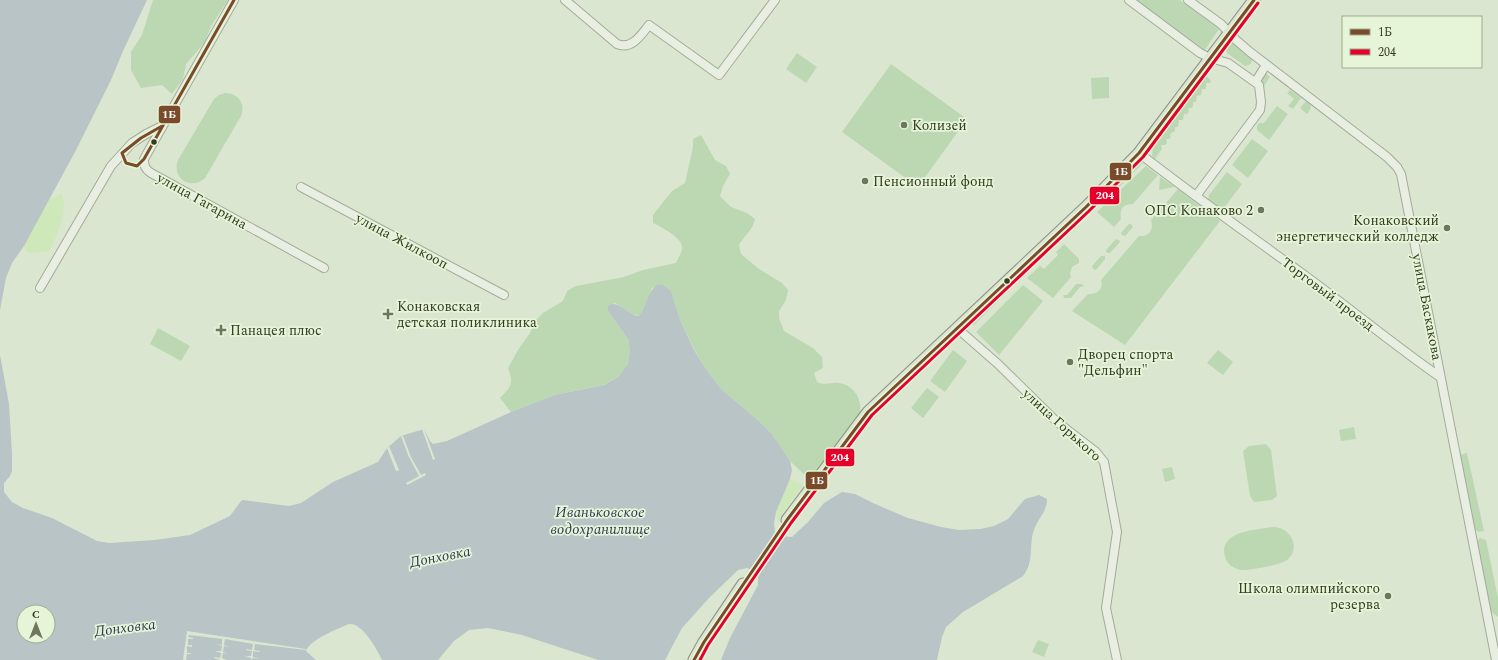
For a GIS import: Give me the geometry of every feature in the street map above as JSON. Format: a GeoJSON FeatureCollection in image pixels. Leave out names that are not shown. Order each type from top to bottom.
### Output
{"type":"FeatureCollection","features":[{"type":"Feature","properties":{"kind":"main road"},"geometry":{"type":"LineString","coordinates":[[787,520],[868,412],[1090,204],[1138,153],[1254,0]]}},
{"type":"Feature","properties":{"kind":"main road"},"geometry":{"type":"LineString","coordinates":[[694,660],[704,642],[743,584]]}},
{"type":"Feature","properties":{"kind":"street","name":"улица Гагарина"},"geometry":{"type":"LineString","coordinates":[[234,0],[144,159],[146,170],[324,268]]}},
{"type":"Feature","properties":{"kind":"street"},"geometry":{"type":"LineString","coordinates":[[565,0],[617,44],[623,46],[630,45],[649,25],[719,75],[775,0]]}},
{"type":"Feature","properties":{"kind":"street"},"geometry":{"type":"LineString","coordinates":[[1129,0],[1200,53],[1210,58],[1228,63],[1260,85],[1260,110],[1196,196]]}},
{"type":"Feature","properties":{"kind":"street","name":"улица Баскакова"},"geometry":{"type":"LineString","coordinates":[[1188,0],[1221,24],[1236,40],[1266,65],[1398,167],[1405,194],[1496,660]]}},
{"type":"Feature","properties":{"kind":"street"},"geometry":{"type":"LineString","coordinates":[[1256,81],[1266,65]]}},
{"type":"Feature","properties":{"kind":"street"},"geometry":{"type":"LineString","coordinates":[[40,288],[111,166],[132,143],[162,126]]}},
{"type":"Feature","properties":{"kind":"street","name":"Торговый проезд"},"geometry":{"type":"LineString","coordinates":[[1138,153],[1223,217],[1307,277],[1405,353],[1440,377]]}},
{"type":"Feature","properties":{"kind":"street","name":"улица Жилкооп"},"geometry":{"type":"LineString","coordinates":[[300,187],[504,295]]}},
{"type":"Feature","properties":{"kind":"street","name":"улица Горького"},"geometry":{"type":"LineString","coordinates":[[958,329],[998,364],[1057,422],[1096,452],[1104,462],[1117,532],[1106,608],[1117,660]]}},
{"type":"Feature","properties":{"kind":"shaded area"},"geometry":{"type":"Polygon","coordinates":[[[153,0],[228,0],[211,26],[205,42],[186,64],[183,79],[172,94],[162,85],[141,88],[131,70],[131,52],[142,35],[153,0]]]}},
{"type":"Feature","properties":{"kind":"shaded area"},"geometry":{"type":"Polygon","coordinates":[[[1136,0],[1180,0],[1219,29],[1204,51],[1136,0]]]}},
{"type":"Feature","properties":{"kind":"shaded area"},"geometry":{"type":"Polygon","coordinates":[[[1229,44],[1234,44],[1252,58],[1251,64],[1245,66],[1227,53],[1226,48],[1229,44]]]}},
{"type":"Feature","properties":{"kind":"shaded area"},"geometry":{"type":"Polygon","coordinates":[[[797,53],[817,67],[806,83],[786,69],[797,53]]]}},
{"type":"Feature","properties":{"kind":"shaded area","name":"Колизей"},"geometry":{"type":"Polygon","coordinates":[[[891,64],[967,119],[918,187],[842,132],[891,64]]]}},
{"type":"Feature","properties":{"kind":"shaded area"},"geometry":{"type":"Polygon","coordinates":[[[1265,73],[1270,77],[1262,89],[1261,80],[1265,73]]]}},
{"type":"Feature","properties":{"kind":"shaded area"},"geometry":{"type":"Polygon","coordinates":[[[1206,75],[1211,81],[1210,83],[1206,83],[1206,89],[1202,89],[1201,95],[1197,96],[1196,102],[1193,102],[1192,108],[1188,108],[1189,112],[1184,114],[1183,120],[1179,120],[1178,127],[1175,127],[1175,131],[1170,134],[1171,137],[1169,139],[1166,139],[1167,143],[1165,145],[1161,145],[1162,149],[1154,160],[1152,155],[1153,147],[1206,75]]]}},
{"type":"Feature","properties":{"kind":"shaded area"},"geometry":{"type":"Polygon","coordinates":[[[1109,77],[1109,98],[1092,99],[1091,78],[1109,77]]]}},
{"type":"Feature","properties":{"kind":"shaded area"},"geometry":{"type":"Polygon","coordinates":[[[1290,90],[1301,98],[1293,109],[1288,106],[1294,99],[1287,93],[1290,90]]]}},
{"type":"Feature","properties":{"kind":"shaded area"},"geometry":{"type":"Polygon","coordinates":[[[225,93],[230,93],[240,100],[242,103],[241,116],[205,178],[200,182],[188,183],[180,177],[177,172],[178,160],[214,99],[225,93]]]}},
{"type":"Feature","properties":{"kind":"shaded area"},"geometry":{"type":"Polygon","coordinates":[[[1306,101],[1310,104],[1311,108],[1307,114],[1300,108],[1306,101]]]}},
{"type":"Feature","properties":{"kind":"shaded area"},"geometry":{"type":"Polygon","coordinates":[[[1277,106],[1288,114],[1269,140],[1257,130],[1257,126],[1259,123],[1264,123],[1277,106]]]}},
{"type":"Feature","properties":{"kind":"shaded area"},"geometry":{"type":"Polygon","coordinates":[[[701,135],[715,160],[726,166],[730,174],[723,186],[720,196],[731,207],[747,213],[755,219],[750,230],[739,245],[741,254],[759,269],[782,283],[788,290],[786,300],[779,311],[779,318],[784,331],[813,348],[822,357],[823,368],[814,373],[817,382],[823,384],[845,384],[854,391],[859,400],[859,416],[811,481],[790,461],[772,434],[722,390],[708,372],[694,349],[680,320],[671,291],[663,285],[652,288],[647,303],[640,316],[632,314],[615,303],[608,306],[608,311],[628,339],[630,350],[628,364],[618,377],[603,385],[555,395],[511,412],[500,398],[507,391],[511,382],[508,368],[530,333],[535,321],[543,313],[563,301],[567,291],[576,286],[624,277],[643,270],[676,263],[682,248],[681,244],[679,240],[671,233],[653,223],[653,215],[672,191],[685,183],[693,147],[693,139],[701,135]]]}},
{"type":"Feature","properties":{"kind":"shaded area"},"geometry":{"type":"Polygon","coordinates":[[[1252,139],[1268,151],[1248,178],[1232,165],[1252,139]]]}},
{"type":"Feature","properties":{"kind":"shaded area"},"geometry":{"type":"Polygon","coordinates":[[[1140,162],[1143,163],[1101,205],[1098,204],[1099,201],[1140,162]]]}},
{"type":"Feature","properties":{"kind":"shaded area"},"geometry":{"type":"Polygon","coordinates":[[[1146,166],[1158,175],[1133,204],[1122,208],[1121,219],[1114,227],[1097,212],[1146,166]]]}},
{"type":"Feature","properties":{"kind":"shaded area"},"geometry":{"type":"Polygon","coordinates":[[[1227,172],[1242,184],[1221,212],[1210,203],[1208,198],[1227,172]]]}},
{"type":"Feature","properties":{"kind":"shaded area"},"geometry":{"type":"Polygon","coordinates":[[[1160,177],[1175,187],[1159,190],[1160,177]]]}},
{"type":"Feature","properties":{"kind":"shaded area"},"geometry":{"type":"Polygon","coordinates":[[[1178,189],[1220,221],[1125,345],[1072,311],[1088,294],[1094,294],[1101,289],[1101,280],[1139,236],[1146,235],[1150,232],[1152,227],[1151,220],[1178,189]]]}},
{"type":"Feature","properties":{"kind":"shaded area"},"geometry":{"type":"Polygon","coordinates":[[[1129,224],[1133,227],[1125,236],[1122,235],[1121,233],[1129,224]]]}},
{"type":"Feature","properties":{"kind":"shaded area"},"geometry":{"type":"Polygon","coordinates":[[[1116,239],[1120,242],[1110,253],[1107,253],[1106,250],[1116,239]]]}},
{"type":"Feature","properties":{"kind":"shaded area"},"geometry":{"type":"Polygon","coordinates":[[[1064,244],[1079,259],[1079,263],[1072,267],[1070,274],[1071,277],[1053,298],[1027,278],[1040,266],[1044,269],[1058,255],[1056,252],[1064,244]]]}},
{"type":"Feature","properties":{"kind":"shaded area"},"geometry":{"type":"Polygon","coordinates":[[[1101,256],[1105,256],[1105,259],[1096,270],[1093,269],[1092,266],[1101,256]]]}},
{"type":"Feature","properties":{"kind":"shaded area"},"geometry":{"type":"Polygon","coordinates":[[[1018,276],[1021,278],[973,326],[972,321],[1018,276]]]}},
{"type":"Feature","properties":{"kind":"shaded area"},"geometry":{"type":"Polygon","coordinates":[[[1076,284],[1085,286],[1080,287],[1071,298],[1064,298],[1063,295],[1067,295],[1076,284]]]}},
{"type":"Feature","properties":{"kind":"shaded area"},"geometry":{"type":"Polygon","coordinates":[[[1023,285],[1043,301],[999,355],[976,332],[1023,285]]]}},
{"type":"Feature","properties":{"kind":"shaded area"},"geometry":{"type":"Polygon","coordinates":[[[158,328],[190,346],[181,361],[150,344],[158,328]]]}},
{"type":"Feature","properties":{"kind":"shaded area"},"geometry":{"type":"Polygon","coordinates":[[[953,350],[967,361],[945,392],[930,381],[953,350]]]}},
{"type":"Feature","properties":{"kind":"shaded area"},"geometry":{"type":"Polygon","coordinates":[[[1218,350],[1233,362],[1223,375],[1207,363],[1218,350]]]}},
{"type":"Feature","properties":{"kind":"shaded area"},"geometry":{"type":"Polygon","coordinates":[[[927,388],[939,397],[923,418],[911,408],[927,388]]]}},
{"type":"Feature","properties":{"kind":"shaded area"},"geometry":{"type":"Polygon","coordinates":[[[1354,427],[1356,439],[1341,441],[1339,430],[1354,427]]]}},
{"type":"Feature","properties":{"kind":"shaded area"},"geometry":{"type":"Polygon","coordinates":[[[1266,444],[1271,450],[1277,496],[1272,500],[1254,502],[1250,496],[1243,451],[1249,446],[1266,444]]]}},
{"type":"Feature","properties":{"kind":"shaded area"},"geometry":{"type":"Polygon","coordinates":[[[1467,453],[1484,531],[1479,532],[1474,529],[1459,455],[1467,453]]]}},
{"type":"Feature","properties":{"kind":"shaded area"},"geometry":{"type":"Polygon","coordinates":[[[1172,467],[1175,479],[1165,482],[1162,469],[1172,467]]]}},
{"type":"Feature","properties":{"kind":"shaded area"},"geometry":{"type":"Polygon","coordinates":[[[1272,527],[1284,530],[1292,538],[1294,549],[1287,560],[1272,566],[1244,570],[1240,570],[1228,563],[1225,558],[1224,550],[1226,543],[1230,538],[1243,532],[1272,527]]]}},
{"type":"Feature","properties":{"kind":"shaded area"},"geometry":{"type":"Polygon","coordinates":[[[1480,538],[1486,540],[1498,598],[1498,617],[1490,611],[1476,543],[1480,538]]]}},
{"type":"Feature","properties":{"kind":"shaded area"},"geometry":{"type":"Polygon","coordinates":[[[1038,640],[1049,644],[1044,657],[1032,652],[1038,640]]]}},
{"type":"Feature","properties":{"kind":"sand"},"geometry":{"type":"Polygon","coordinates":[[[61,194],[64,206],[63,214],[55,239],[49,251],[33,253],[27,252],[24,246],[49,200],[61,194]]]}},
{"type":"Feature","properties":{"kind":"sand"},"geometry":{"type":"Polygon","coordinates":[[[790,479],[803,485],[777,522],[776,512],[790,479]]]}},
{"type":"Feature","properties":{"kind":"water"},"geometry":{"type":"Polygon","coordinates":[[[0,0],[147,0],[111,80],[76,150],[24,246],[12,263],[6,278],[0,310],[0,0]]]}},
{"type":"Feature","properties":{"kind":"water","name":"Иваньковское водохранилище"},"geometry":{"type":"Polygon","coordinates":[[[657,285],[663,285],[671,291],[680,320],[694,350],[708,372],[722,390],[772,434],[790,461],[792,470],[790,479],[776,512],[774,523],[775,532],[781,536],[792,537],[808,522],[824,503],[842,492],[855,494],[908,518],[941,527],[959,530],[980,529],[994,526],[1008,519],[1025,499],[1039,495],[1047,499],[1047,504],[1034,528],[1029,566],[1023,576],[963,612],[946,627],[942,637],[937,660],[721,660],[730,638],[758,585],[758,578],[754,571],[747,568],[738,570],[709,598],[682,628],[665,660],[598,660],[522,635],[488,628],[469,630],[454,641],[438,660],[382,660],[377,649],[364,632],[359,627],[349,624],[313,642],[306,651],[316,660],[0,660],[0,355],[9,404],[12,454],[12,471],[4,483],[4,492],[12,502],[23,508],[52,518],[97,541],[109,543],[155,540],[190,535],[230,516],[243,500],[289,506],[301,503],[333,482],[378,462],[387,448],[401,436],[424,429],[433,444],[447,441],[511,412],[555,395],[604,385],[618,377],[628,364],[630,350],[628,339],[608,311],[608,306],[615,304],[639,316],[651,292],[657,285]]]}},
{"type":"Feature","properties":{"kind":"pier"},"geometry":{"type":"Polygon","coordinates":[[[422,429],[424,429],[435,459],[433,460],[422,429]]]}},
{"type":"Feature","properties":{"kind":"pier"},"geometry":{"type":"Polygon","coordinates":[[[401,436],[403,436],[411,457],[421,475],[425,473],[426,475],[407,485],[406,483],[419,476],[408,455],[401,436]]]}},
{"type":"Feature","properties":{"kind":"pier"},"geometry":{"type":"Polygon","coordinates":[[[389,446],[399,470],[396,471],[387,448],[389,446]]]}},
{"type":"Feature","properties":{"kind":"pier"},"geometry":{"type":"Polygon","coordinates":[[[187,631],[306,650],[255,644],[254,650],[260,651],[253,651],[253,657],[259,659],[253,658],[251,660],[251,658],[245,656],[251,656],[252,651],[246,649],[252,650],[253,644],[225,639],[224,645],[229,647],[224,646],[223,652],[228,654],[223,653],[222,658],[227,660],[220,660],[214,657],[220,658],[221,653],[215,651],[221,651],[222,646],[216,644],[222,645],[222,639],[189,635],[188,637],[193,639],[188,639],[188,645],[192,645],[192,647],[187,646],[187,653],[191,654],[187,654],[186,660],[183,660],[187,631]]]}},
{"type":"Feature","properties":{"kind":"transit line","name":"1Б"},"geometry":{"type":"LineString","coordinates":[[162,126],[141,138],[122,153],[126,163],[137,166],[144,159],[234,0]]}},
{"type":"Feature","properties":{"kind":"transit line","name":"1Б"},"geometry":{"type":"LineString","coordinates":[[694,660],[704,642],[787,520],[868,412],[1086,207],[1139,153],[1254,0]]}},
{"type":"Feature","properties":{"kind":"transit line","name":"204"},"geometry":{"type":"LineString","coordinates":[[700,660],[708,645],[791,523],[872,415],[1089,211],[1143,157],[1258,3]]}},
{"type":"Feature","properties":{"kind":"place","name":"Колизей"},"geometry":{"type":"Point","coordinates":[904,125]}},
{"type":"Feature","properties":{"kind":"place","name":"Пенсионный фонд"},"geometry":{"type":"Point","coordinates":[865,181]}},
{"type":"Feature","properties":{"kind":"place","name":"ОПС Конаково 2"},"geometry":{"type":"Point","coordinates":[1261,210]}},
{"type":"Feature","properties":{"kind":"place","name":"Конаковский энергетический колледж"},"geometry":{"type":"Point","coordinates":[1447,228]}},
{"type":"Feature","properties":{"kind":"place","name":"Конаковская детская поликлиника"},"geometry":{"type":"Point","coordinates":[388,314]}},
{"type":"Feature","properties":{"kind":"place","name":"Панацея плюс"},"geometry":{"type":"Point","coordinates":[221,330]}},
{"type":"Feature","properties":{"kind":"place","name":"Дворец спорта \"Дельфин\""},"geometry":{"type":"Point","coordinates":[1070,362]}},
{"type":"Feature","properties":{"kind":"place","name":"Школа олимпийского резерва"},"geometry":{"type":"Point","coordinates":[1388,596]}},
{"type":"Feature","properties":{"kind":"water label","name":"Донховка"},"geometry":{"type":"Point","coordinates":[440,557]}},
{"type":"Feature","properties":{"kind":"water label","name":"Донховка"},"geometry":{"type":"Point","coordinates":[125,628]}}]}
